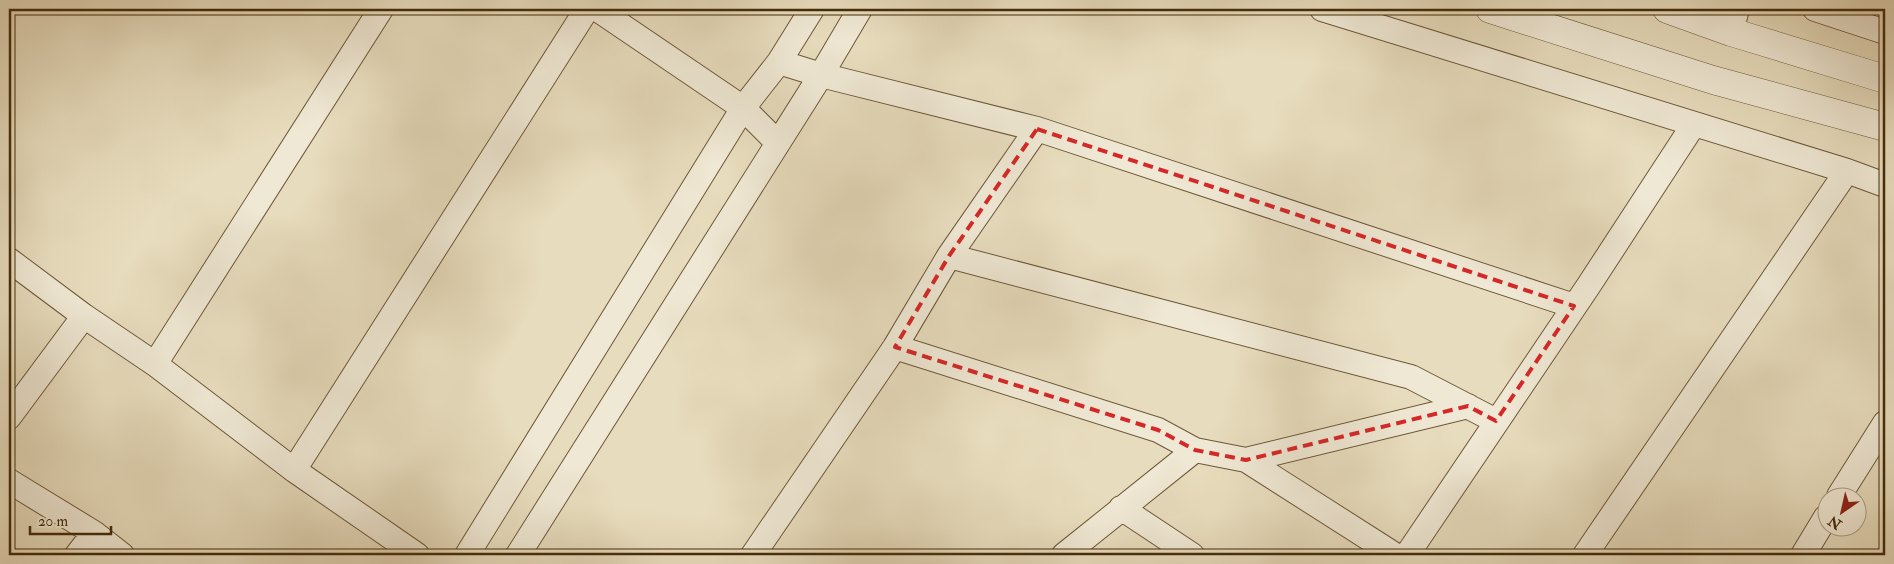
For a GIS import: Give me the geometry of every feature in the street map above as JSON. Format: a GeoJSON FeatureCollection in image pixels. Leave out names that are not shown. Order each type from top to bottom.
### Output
{"type":"FeatureCollection","features":[{"type":"Feature","properties":{"kind":"street"},"geometry":{"type":"LineString","coordinates":[[155,364],[380,9]]}},
{"type":"Feature","properties":{"kind":"street"},"geometry":{"type":"LineString","coordinates":[[294,470],[587,9]]}},
{"type":"Feature","properties":{"kind":"street"},"geometry":{"type":"LineString","coordinates":[[597,9],[743,108],[778,143]]}},
{"type":"Feature","properties":{"kind":"street"},"geometry":{"type":"LineString","coordinates":[[467,555],[743,108],[779,62],[812,9]]}},
{"type":"Feature","properties":{"kind":"street"},"geometry":{"type":"LineString","coordinates":[[518,555],[821,75],[860,9]]}},
{"type":"Feature","properties":{"kind":"street"},"geometry":{"type":"LineString","coordinates":[[1322,9],[1847,171],[1885,185]]}},
{"type":"Feature","properties":{"kind":"street"},"geometry":{"type":"LineString","coordinates":[[1490,9],[1713,80],[1885,127]]}},
{"type":"Feature","properties":{"kind":"street"},"geometry":{"type":"LineString","coordinates":[[1667,9],[1734,20],[1885,79]]}},
{"type":"Feature","properties":{"kind":"street"},"geometry":{"type":"LineString","coordinates":[[1815,9],[1885,32]]}},
{"type":"Feature","properties":{"kind":"street"},"geometry":{"type":"LineString","coordinates":[[779,62],[821,75],[1037,129],[1574,306]]}},
{"type":"Feature","properties":{"kind":"street"},"geometry":{"type":"LineString","coordinates":[[1407,555],[1694,124]]}},
{"type":"Feature","properties":{"kind":"street"},"geometry":{"type":"LineString","coordinates":[[753,555],[895,347],[949,256],[1037,129]]}},
{"type":"Feature","properties":{"kind":"street"},"geometry":{"type":"LineString","coordinates":[[1585,555],[1847,171]]}},
{"type":"Feature","properties":{"kind":"street"},"geometry":{"type":"LineString","coordinates":[[949,256],[1411,377],[1496,421]]}},
{"type":"Feature","properties":{"kind":"street"},"geometry":{"type":"LineString","coordinates":[[9,260],[84,316],[155,364],[294,470],[417,555]]}},
{"type":"Feature","properties":{"kind":"street"},"geometry":{"type":"LineString","coordinates":[[9,417],[84,316]]}},
{"type":"Feature","properties":{"kind":"street"},"geometry":{"type":"LineString","coordinates":[[895,347],[1158,430],[1195,450],[1246,460],[1395,555]]}},
{"type":"Feature","properties":{"kind":"street"},"geometry":{"type":"LineString","coordinates":[[1246,460],[1468,406]]}},
{"type":"Feature","properties":{"kind":"street"},"geometry":{"type":"LineString","coordinates":[[1845,486],[1885,423]]}},
{"type":"Feature","properties":{"kind":"street"},"geometry":{"type":"LineString","coordinates":[[1064,555],[1195,450]]}},
{"type":"Feature","properties":{"kind":"street"},"geometry":{"type":"LineString","coordinates":[[9,481],[94,533],[122,555]]}},
{"type":"Feature","properties":{"kind":"street"},"geometry":{"type":"LineString","coordinates":[[1121,508],[1192,555]]}},
{"type":"Feature","properties":{"kind":"street"},"geometry":{"type":"LineString","coordinates":[[77,555],[94,533]]}},
{"type":"Feature","properties":{"kind":"street"},"geometry":{"type":"LineString","coordinates":[[1803,555],[1816,534]]}},
{"type":"Feature","properties":{"kind":"highlighted area"},"geometry":{"type":"Polygon","coordinates":[[[1037,129],[1574,306],[1496,421],[1468,406],[1246,460],[1195,450],[1158,430],[895,347],[949,256],[1037,129]]]}}]}
